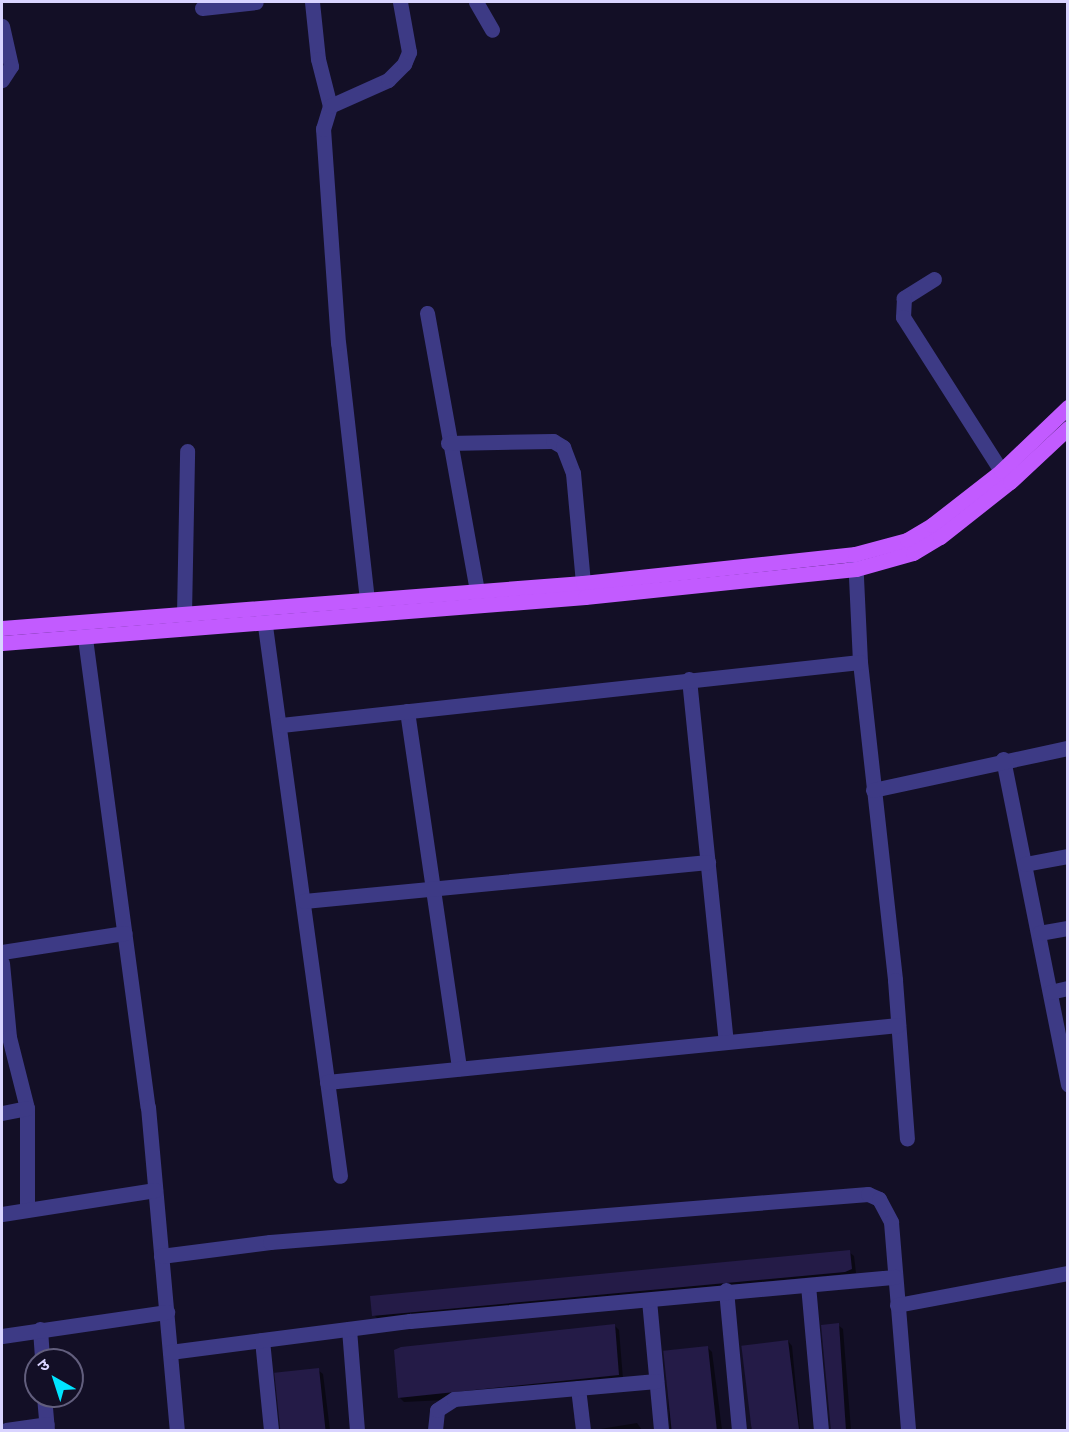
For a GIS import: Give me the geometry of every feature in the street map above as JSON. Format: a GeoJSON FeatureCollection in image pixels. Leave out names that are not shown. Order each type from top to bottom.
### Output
{"type":"FeatureCollection","features":[{"type":"Feature","properties":{"kind":"main road"},"geometry":{"type":"LineString","coordinates":[[856,562],[907,540],[1000,471],[1068,407]]}},
{"type":"Feature","properties":{"kind":"main road"},"geometry":{"type":"LineString","coordinates":[[2,628],[84,629],[584,590],[856,562],[913,553],[940,537],[1010,482],[1068,428]]}},
{"type":"Feature","properties":{"kind":"main road"},"geometry":{"type":"LineString","coordinates":[[2,642],[184,614],[263,616],[367,600],[477,591],[584,590]]}},
{"type":"Feature","properties":{"kind":"street"},"geometry":{"type":"LineString","coordinates":[[202,8],[256,2]]}},
{"type":"Feature","properties":{"kind":"street"},"geometry":{"type":"LineString","coordinates":[[312,2],[318,59],[330,106],[323,129],[338,343],[367,600]]}},
{"type":"Feature","properties":{"kind":"street"},"geometry":{"type":"LineString","coordinates":[[330,106],[388,80],[405,64],[409,52],[403,2]]}},
{"type":"Feature","properties":{"kind":"street"},"geometry":{"type":"LineString","coordinates":[[476,2],[492,30]]}},
{"type":"Feature","properties":{"kind":"street"},"geometry":{"type":"LineString","coordinates":[[2,26],[10,66],[2,80]]}},
{"type":"Feature","properties":{"kind":"street"},"geometry":{"type":"LineString","coordinates":[[934,279],[904,297],[903,316],[1000,471]]}},
{"type":"Feature","properties":{"kind":"street"},"geometry":{"type":"LineString","coordinates":[[427,313],[448,443],[477,591]]}},
{"type":"Feature","properties":{"kind":"street"},"geometry":{"type":"LineString","coordinates":[[448,443],[553,441],[563,447],[573,473],[584,590]]}},
{"type":"Feature","properties":{"kind":"street"},"geometry":{"type":"LineString","coordinates":[[184,614],[187,450]]}},
{"type":"Feature","properties":{"kind":"street"},"geometry":{"type":"LineString","coordinates":[[856,562],[860,662],[898,1025],[907,1138]]}},
{"type":"Feature","properties":{"kind":"street"},"geometry":{"type":"LineString","coordinates":[[263,616],[281,725],[340,1176]]}},
{"type":"Feature","properties":{"kind":"street"},"geometry":{"type":"LineString","coordinates":[[84,629],[125,933],[155,1190],[177,1431]]}},
{"type":"Feature","properties":{"kind":"street"},"geometry":{"type":"LineString","coordinates":[[281,725],[860,662]]}},
{"type":"Feature","properties":{"kind":"street"},"geometry":{"type":"LineString","coordinates":[[689,679],[726,1041]]}},
{"type":"Feature","properties":{"kind":"street"},"geometry":{"type":"LineString","coordinates":[[407,711],[459,1068]]}},
{"type":"Feature","properties":{"kind":"street"},"geometry":{"type":"LineString","coordinates":[[873,790],[1066,746]]}},
{"type":"Feature","properties":{"kind":"street"},"geometry":{"type":"LineString","coordinates":[[1002,759],[1064,1050],[1068,1085]]}},
{"type":"Feature","properties":{"kind":"street"},"geometry":{"type":"LineString","coordinates":[[1025,864],[1068,856]]}},
{"type":"Feature","properties":{"kind":"street"},"geometry":{"type":"LineString","coordinates":[[304,901],[708,862]]}},
{"type":"Feature","properties":{"kind":"street"},"geometry":{"type":"LineString","coordinates":[[1039,933],[1068,928]]}},
{"type":"Feature","properties":{"kind":"street"},"geometry":{"type":"LineString","coordinates":[[2,952],[125,933]]}},
{"type":"Feature","properties":{"kind":"street"},"geometry":{"type":"LineString","coordinates":[[2,963],[5,1038],[27,1108],[27,1209]]}},
{"type":"Feature","properties":{"kind":"street"},"geometry":{"type":"LineString","coordinates":[[1050,992],[1068,988]]}},
{"type":"Feature","properties":{"kind":"street"},"geometry":{"type":"LineString","coordinates":[[327,1082],[898,1025]]}},
{"type":"Feature","properties":{"kind":"street"},"geometry":{"type":"LineString","coordinates":[[2,1113],[27,1108]]}},
{"type":"Feature","properties":{"kind":"street"},"geometry":{"type":"LineString","coordinates":[[2,1214],[155,1190]]}},
{"type":"Feature","properties":{"kind":"street"},"geometry":{"type":"LineString","coordinates":[[161,1256],[270,1242],[852,1192],[879,1199],[888,1209],[908,1431]]}},
{"type":"Feature","properties":{"kind":"street"},"geometry":{"type":"LineString","coordinates":[[897,1305],[1068,1273]]}},
{"type":"Feature","properties":{"kind":"street"},"geometry":{"type":"LineString","coordinates":[[170,1352],[349,1329],[649,1300],[726,1290],[895,1277]]}},
{"type":"Feature","properties":{"kind":"street"},"geometry":{"type":"LineString","coordinates":[[808,1285],[821,1431]]}},
{"type":"Feature","properties":{"kind":"street"},"geometry":{"type":"LineString","coordinates":[[726,1290],[739,1431]]}},
{"type":"Feature","properties":{"kind":"street"},"geometry":{"type":"LineString","coordinates":[[649,1300],[661,1431]]}},
{"type":"Feature","properties":{"kind":"street"},"geometry":{"type":"LineString","coordinates":[[2,1336],[167,1312]]}},
{"type":"Feature","properties":{"kind":"street"},"geometry":{"type":"LineString","coordinates":[[40,1329],[41,1348]]}},
{"type":"Feature","properties":{"kind":"street"},"geometry":{"type":"LineString","coordinates":[[349,1329],[357,1431]]}},
{"type":"Feature","properties":{"kind":"street"},"geometry":{"type":"LineString","coordinates":[[262,1340],[271,1431]]}},
{"type":"Feature","properties":{"kind":"street"},"geometry":{"type":"LineString","coordinates":[[435,1431],[437,1410],[454,1400],[656,1381]]}},
{"type":"Feature","properties":{"kind":"street"},"geometry":{"type":"LineString","coordinates":[[578,1388],[583,1431]]}},
{"type":"Feature","properties":{"kind":"street"},"geometry":{"type":"LineString","coordinates":[[6,1431],[47,1427],[45,1408]]}},
{"type":"Feature","properties":{"kind":"building"},"geometry":{"type":"Polygon","coordinates":[[[850,1250],[852,1269],[845,1272],[372,1316],[370,1296],[850,1250]]]}},
{"type":"Feature","properties":{"kind":"building"},"geometry":{"type":"Polygon","coordinates":[[[839,1323],[846,1431],[831,1431],[821,1325],[839,1323]]]}},
{"type":"Feature","properties":{"kind":"building"},"geometry":{"type":"Polygon","coordinates":[[[615,1324],[619,1375],[398,1398],[394,1350],[401,1347],[615,1324]]]}},
{"type":"Feature","properties":{"kind":"building"},"geometry":{"type":"Polygon","coordinates":[[[788,1340],[799,1430],[752,1430],[741,1346],[788,1340]]]}},
{"type":"Feature","properties":{"kind":"building"},"geometry":{"type":"Polygon","coordinates":[[[708,1346],[717,1430],[672,1430],[663,1351],[708,1346]]]}},
{"type":"Feature","properties":{"kind":"building"},"geometry":{"type":"Polygon","coordinates":[[[319,1368],[326,1430],[280,1430],[274,1373],[319,1368]]]}}]}
